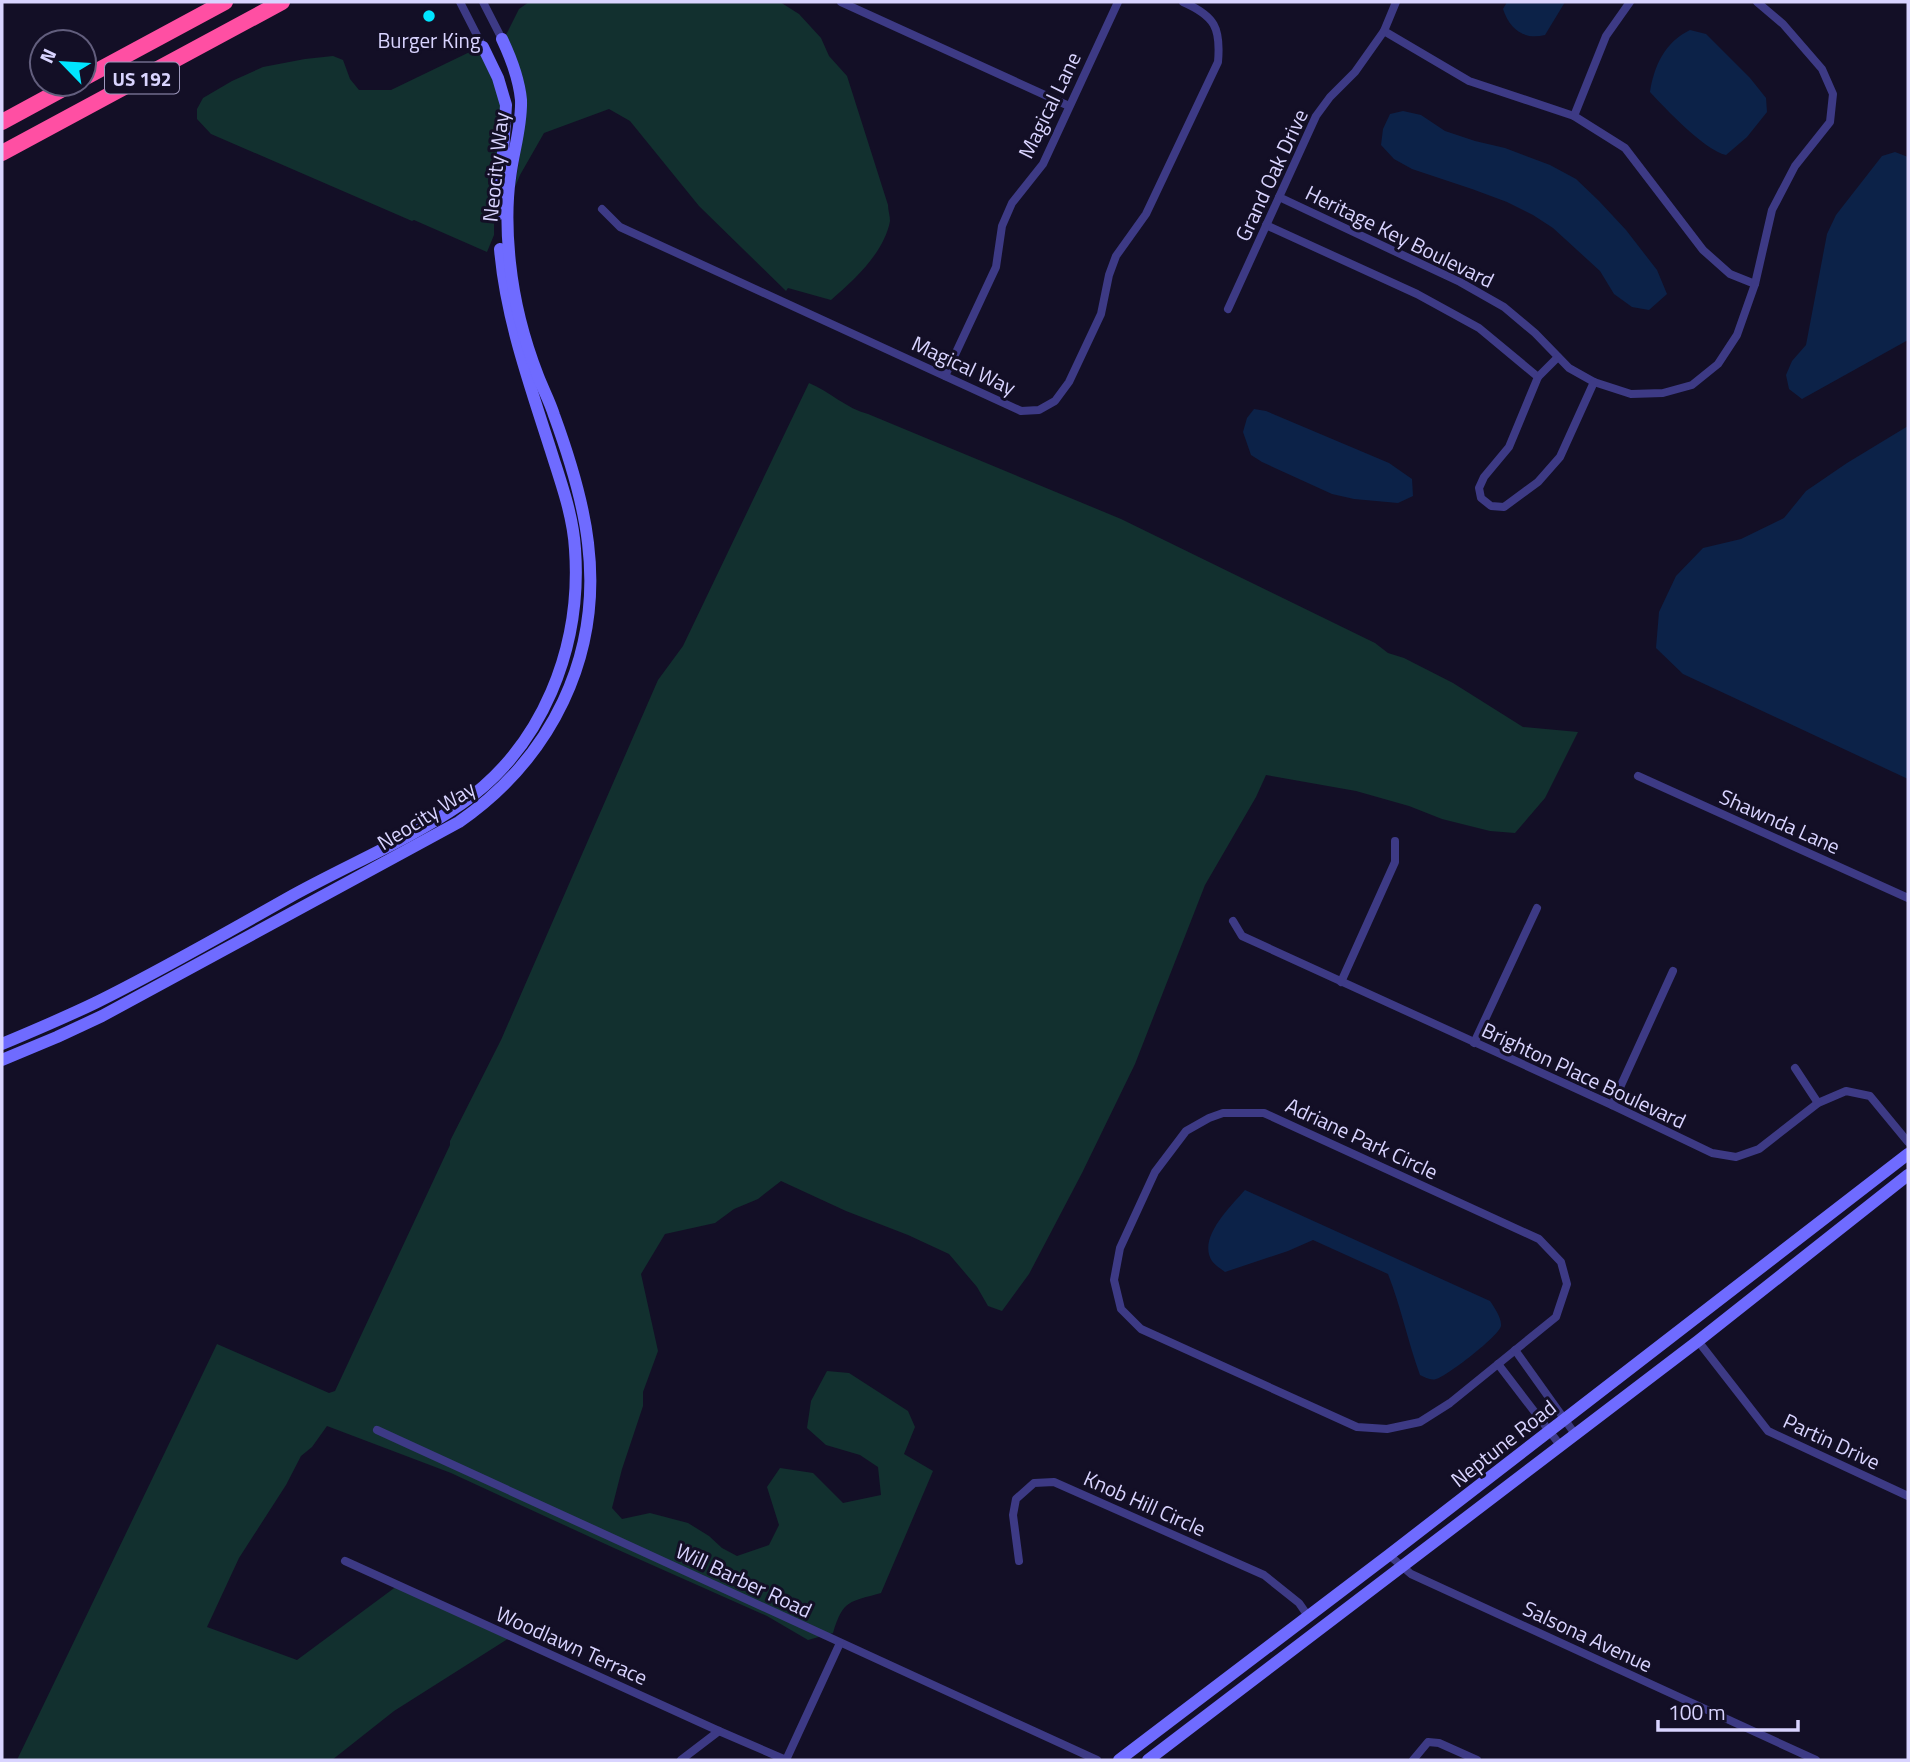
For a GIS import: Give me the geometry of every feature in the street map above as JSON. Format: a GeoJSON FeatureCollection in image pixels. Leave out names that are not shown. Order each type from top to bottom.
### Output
{"type":"FeatureCollection","features":[{"type":"Feature","properties":{"kind":"highway","name":"US 192"},"geometry":{"type":"LineString","coordinates":[[98,70],[225,2]]}},
{"type":"Feature","properties":{"kind":"highway","name":"US 192"},"geometry":{"type":"LineString","coordinates":[[2,153],[282,2]]}},
{"type":"Feature","properties":{"kind":"highway"},"geometry":{"type":"LineString","coordinates":[[2,122],[46,98]]}},
{"type":"Feature","properties":{"kind":"street"},"geometry":{"type":"LineString","coordinates":[[460,2],[484,47]]}},
{"type":"Feature","properties":{"kind":"street"},"geometry":{"type":"LineString","coordinates":[[483,2],[502,39]]}},
{"type":"Feature","properties":{"kind":"street"},"geometry":{"type":"LineString","coordinates":[[841,2],[853,5],[1069,106]]}},
{"type":"Feature","properties":{"kind":"street","name":"Magical Lane"},"geometry":{"type":"LineString","coordinates":[[945,376],[996,267],[1002,226],[1012,203],[1043,164],[1118,2]]}},
{"type":"Feature","properties":{"kind":"street","name":"Magical Way"},"geometry":{"type":"LineString","coordinates":[[602,209],[620,227],[1021,411],[1039,410],[1055,401],[1069,382],[1101,314],[1116,256],[1146,214],[1218,62],[1220,40],[1214,24],[1197,8],[1183,2]]}},
{"type":"Feature","properties":{"kind":"street","name":"Grand Oak Drive"},"geometry":{"type":"LineString","coordinates":[[1228,309],[1316,116],[1330,97],[1355,72],[1384,32],[1395,2]]}},
{"type":"Feature","properties":{"kind":"street"},"geometry":{"type":"LineString","coordinates":[[1574,116],[1606,36],[1630,2]]}},
{"type":"Feature","properties":{"kind":"street","name":"Heritage Key Boulevard"},"geometry":{"type":"LineString","coordinates":[[1279,197],[1460,282],[1504,307],[1535,333],[1569,368],[1594,383],[1632,394],[1663,393],[1692,385],[1717,364],[1737,335],[1755,284],[1772,211],[1795,166],[1830,122],[1833,94],[1822,69],[1783,24],[1757,2]]}},
{"type":"Feature","properties":{"kind":"street"},"geometry":{"type":"LineString","coordinates":[[1384,32],[1469,81],[1574,116],[1625,148],[1703,250],[1730,274],[1755,284]]}},
{"type":"Feature","properties":{"kind":"street","name":"Neocity Way"},"geometry":{"type":"LineString","coordinates":[[2,1060],[102,1016],[459,822],[503,787],[539,745],[556,718],[569,691],[588,625],[589,546],[582,505],[554,415],[537,374],[514,293],[508,235],[508,202],[521,98],[513,63],[502,39]]}},
{"type":"Feature","properties":{"kind":"street","name":"Neocity Way"},"geometry":{"type":"LineString","coordinates":[[2,1044],[96,1002],[463,803],[511,758],[544,709],[564,663],[571,632],[577,587],[575,546],[569,513],[515,335],[504,283],[499,204],[506,105],[484,47]]}},
{"type":"Feature","properties":{"kind":"street"},"geometry":{"type":"LineString","coordinates":[[1266,225],[1417,294],[1479,328],[1538,377]]}},
{"type":"Feature","properties":{"kind":"street"},"geometry":{"type":"LineString","coordinates":[[1558,357],[1538,377],[1509,447],[1484,477],[1479,488],[1481,498],[1492,506],[1504,507],[1538,482],[1560,457],[1594,383]]}},
{"type":"Feature","properties":{"kind":"street"},"geometry":{"type":"LineString","coordinates":[[495,775],[503,787]]}},
{"type":"Feature","properties":{"kind":"street","name":"Shawnda Lane"},"geometry":{"type":"LineString","coordinates":[[1638,776],[1908,898]]}},
{"type":"Feature","properties":{"kind":"street"},"geometry":{"type":"LineString","coordinates":[[1340,982],[1395,862],[1395,841]]}},
{"type":"Feature","properties":{"kind":"street"},"geometry":{"type":"LineString","coordinates":[[315,883],[324,896]]}},
{"type":"Feature","properties":{"kind":"street"},"geometry":{"type":"LineString","coordinates":[[1474,1043],[1537,908]]}},
{"type":"Feature","properties":{"kind":"street","name":"Brighton Place Boulevard"},"geometry":{"type":"LineString","coordinates":[[1233,921],[1242,936],[1712,1153],[1736,1157],[1759,1149],[1818,1103],[1846,1091],[1870,1096],[1908,1142]]}},
{"type":"Feature","properties":{"kind":"street"},"geometry":{"type":"LineString","coordinates":[[1612,1105],[1673,971]]}},
{"type":"Feature","properties":{"kind":"street"},"geometry":{"type":"LineString","coordinates":[[1795,1068],[1818,1103]]}},
{"type":"Feature","properties":{"kind":"street","name":"Adriane Park Circle"},"geometry":{"type":"LineString","coordinates":[[1264,1113],[1539,1239],[1561,1262],[1567,1284],[1556,1317],[1516,1350],[1420,1422],[1387,1429],[1357,1427],[1141,1329],[1121,1309],[1114,1280],[1120,1248],[1155,1172],[1186,1131],[1209,1118],[1223,1114],[1264,1113]]}},
{"type":"Feature","properties":{"kind":"street","name":"Neptune Road"},"geometry":{"type":"LineString","coordinates":[[1119,1760],[1908,1154]]}},
{"type":"Feature","properties":{"kind":"street","name":"Neptune Road"},"geometry":{"type":"LineString","coordinates":[[1148,1760],[1698,1341],[1908,1175]]}},
{"type":"Feature","properties":{"kind":"street","name":"Partin Drive"},"geometry":{"type":"LineString","coordinates":[[1698,1341],[1768,1431],[1908,1496]]}},
{"type":"Feature","properties":{"kind":"street"},"geometry":{"type":"LineString","coordinates":[[1516,1350],[1575,1434]]}},
{"type":"Feature","properties":{"kind":"street"},"geometry":{"type":"LineString","coordinates":[[1498,1364],[1560,1445]]}},
{"type":"Feature","properties":{"kind":"street","name":"Will Barber Road"},"geometry":{"type":"LineString","coordinates":[[377,1430],[1097,1760]]}},
{"type":"Feature","properties":{"kind":"street","name":"Knob Hill Circle"},"geometry":{"type":"LineString","coordinates":[[1019,1561],[1013,1515],[1016,1499],[1034,1483],[1054,1482],[1264,1575],[1299,1603],[1308,1616]]}},
{"type":"Feature","properties":{"kind":"street","name":"Salsona Avenue"},"geometry":{"type":"LineString","coordinates":[[1389,1555],[1411,1574],[1816,1760]]}},
{"type":"Feature","properties":{"kind":"street","name":"Woodlawn Terrace"},"geometry":{"type":"LineString","coordinates":[[345,1561],[786,1760]]}},
{"type":"Feature","properties":{"kind":"street"},"geometry":{"type":"LineString","coordinates":[[786,1760],[840,1643]]}},
{"type":"Feature","properties":{"kind":"street"},"geometry":{"type":"LineString","coordinates":[[681,1760],[719,1731]]}},
{"type":"Feature","properties":{"kind":"street"},"geometry":{"type":"LineString","coordinates":[[1413,1760],[1428,1742],[1439,1742],[1477,1760]]}},
{"type":"Feature","properties":{"kind":"green space"},"geometry":{"type":"Polygon","coordinates":[[[529,2],[780,2],[799,14],[821,38],[829,56],[847,76],[888,205],[890,221],[887,233],[875,255],[831,300],[788,288],[786,291],[699,206],[630,121],[609,109],[544,133],[515,187],[526,115],[506,35],[519,9],[529,2]]]}},
{"type":"Feature","properties":{"kind":"green space"},"geometry":{"type":"Polygon","coordinates":[[[478,48],[493,79],[501,105],[494,235],[487,252],[211,134],[197,119],[197,109],[203,98],[263,67],[333,56],[343,60],[350,79],[359,90],[391,90],[478,48]]]}},
{"type":"Feature","properties":{"kind":"green space"},"geometry":{"type":"Polygon","coordinates":[[[809,383],[860,412],[1121,519],[1453,683],[1523,727],[1578,732],[1545,798],[1515,833],[1490,831],[1442,819],[1409,806],[1356,791],[1266,775],[1205,885],[1135,1064],[1082,1173],[1029,1274],[1002,1311],[988,1306],[977,1287],[949,1254],[781,1181],[758,1199],[734,1209],[715,1223],[665,1234],[641,1274],[658,1351],[643,1392],[643,1406],[612,1508],[622,1519],[650,1513],[688,1523],[737,1556],[769,1545],[779,1525],[767,1487],[780,1468],[813,1473],[843,1503],[881,1495],[878,1467],[860,1455],[826,1445],[807,1428],[811,1401],[827,1371],[849,1373],[908,1411],[915,1427],[904,1454],[933,1471],[881,1593],[862,1598],[844,1608],[833,1633],[808,1640],[767,1616],[451,1473],[327,1426],[312,1447],[301,1456],[286,1485],[239,1558],[207,1627],[297,1660],[401,1583],[514,1635],[394,1711],[332,1760],[17,1760],[217,1344],[329,1393],[335,1391],[450,1141],[501,1040],[658,680],[683,646],[809,383]]]}},
{"type":"Feature","properties":{"kind":"water"},"geometry":{"type":"Polygon","coordinates":[[[1507,2],[1565,2],[1545,35],[1531,36],[1519,32],[1510,23],[1503,9],[1507,2]]]}},
{"type":"Feature","properties":{"kind":"water"},"geometry":{"type":"Polygon","coordinates":[[[1690,30],[1706,34],[1766,98],[1767,112],[1747,137],[1726,155],[1717,152],[1697,137],[1650,92],[1654,73],[1667,48],[1690,30]]]}},
{"type":"Feature","properties":{"kind":"water"},"geometry":{"type":"Polygon","coordinates":[[[1403,111],[1421,115],[1445,131],[1505,148],[1550,165],[1576,179],[1626,230],[1657,270],[1667,294],[1649,310],[1632,307],[1614,294],[1600,271],[1553,228],[1533,215],[1507,202],[1412,169],[1394,159],[1381,145],[1383,129],[1390,114],[1403,111]]]}},
{"type":"Feature","properties":{"kind":"water"},"geometry":{"type":"Polygon","coordinates":[[[1895,152],[1908,157],[1908,340],[1802,399],[1789,389],[1786,375],[1792,361],[1806,345],[1827,234],[1836,215],[1882,156],[1895,152]]]}},
{"type":"Feature","properties":{"kind":"water"},"geometry":{"type":"Polygon","coordinates":[[[1254,409],[1266,411],[1389,463],[1412,479],[1413,496],[1398,503],[1354,499],[1332,494],[1262,462],[1251,455],[1243,432],[1247,418],[1254,409]]]}},
{"type":"Feature","properties":{"kind":"water"},"geometry":{"type":"Polygon","coordinates":[[[1908,426],[1908,779],[1683,674],[1656,648],[1659,612],[1676,576],[1703,548],[1741,539],[1784,518],[1806,491],[1908,426]]]}},
{"type":"Feature","properties":{"kind":"water"},"geometry":{"type":"Polygon","coordinates":[[[1245,1190],[1490,1301],[1499,1316],[1501,1326],[1482,1347],[1460,1364],[1442,1377],[1430,1379],[1420,1375],[1388,1274],[1313,1240],[1225,1272],[1212,1261],[1209,1242],[1224,1213],[1245,1190]]]}},
{"type":"Feature","properties":{"kind":"place","name":"Burger King"},"geometry":{"type":"Point","coordinates":[429,16]}}]}
